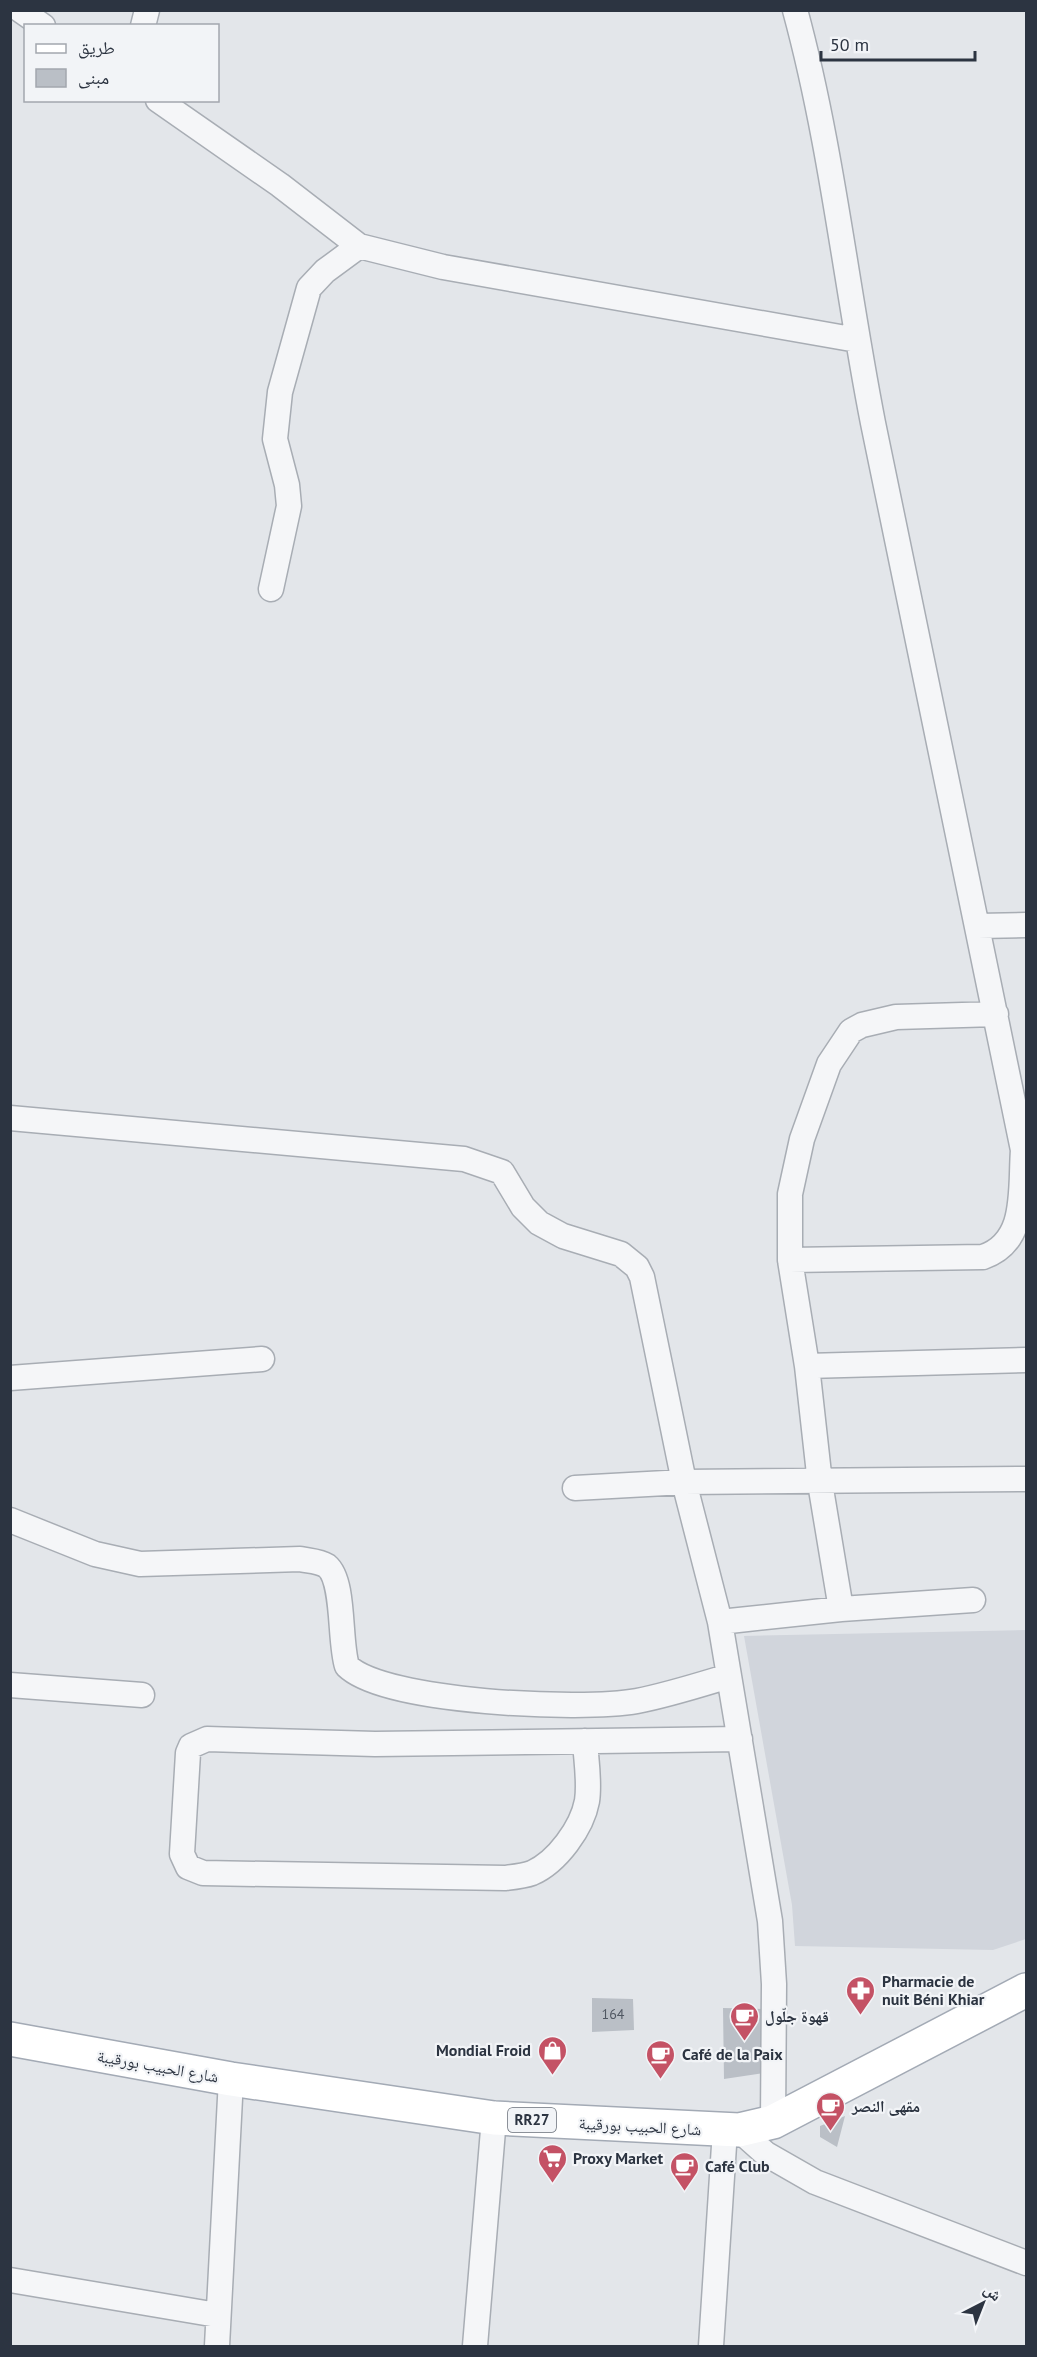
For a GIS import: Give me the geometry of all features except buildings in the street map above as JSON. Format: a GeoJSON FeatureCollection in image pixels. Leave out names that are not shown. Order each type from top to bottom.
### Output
{"type":"FeatureCollection","features":[{"type":"Feature","properties":{"kind":"main road","name":"شارع الحبيب بورقيبة"},"geometry":{"type":"LineString","coordinates":[[10,2039],[231,2079],[494,2118],[732,2130],[773,2122],[1026,1990]]}},
{"type":"Feature","properties":{"kind":"street"},"geometry":{"type":"LineString","coordinates":[[20,10],[40,24]]}},
{"type":"Feature","properties":{"kind":"street"},"geometry":{"type":"LineString","coordinates":[[790,1260],[983,1257],[994,1253],[1008,1242],[1017,1222],[1025,1150],[978,926],[944,780],[857,340],[833,178],[795,10]]}},
{"type":"Feature","properties":{"kind":"street"},"geometry":{"type":"LineString","coordinates":[[161,102],[280,185],[359,246],[435,266],[857,340]]}},
{"type":"Feature","properties":{"kind":"street"},"geometry":{"type":"LineString","coordinates":[[271,589],[289,506],[287,485],[276,439],[280,392],[309,288],[325,271],[359,246]]}},
{"type":"Feature","properties":{"kind":"street"},"geometry":{"type":"LineString","coordinates":[[978,926],[1026,925]]}},
{"type":"Feature","properties":{"kind":"street"},"geometry":{"type":"LineString","coordinates":[[841,1609],[820,1483],[807,1366],[790,1260],[790,1194],[802,1139],[829,1064],[850,1031],[862,1025],[896,1017],[996,1014]]}},
{"type":"Feature","properties":{"kind":"street"},"geometry":{"type":"LineString","coordinates":[[10,1118],[464,1159],[495,1168],[506,1177],[522,1207],[539,1223],[563,1236],[621,1254],[637,1267],[642,1277],[684,1482],[720,1622],[771,1930],[774,1984],[773,2122]]}},
{"type":"Feature","properties":{"kind":"street"},"geometry":{"type":"LineString","coordinates":[[10,1378],[262,1359]]}},
{"type":"Feature","properties":{"kind":"street"},"geometry":{"type":"LineString","coordinates":[[807,1366],[1026,1360]]}},
{"type":"Feature","properties":{"kind":"street"},"geometry":{"type":"LineString","coordinates":[[575,1488],[684,1482],[820,1483],[1026,1479]]}},
{"type":"Feature","properties":{"kind":"street"},"geometry":{"type":"LineString","coordinates":[[10,1520],[95,1554],[140,1564],[300,1559],[320,1563],[328,1568],[335,1581],[341,1642],[347,1666],[364,1678],[401,1688],[461,1698],[616,1703],[667,1694],[729,1676]]}},
{"type":"Feature","properties":{"kind":"street"},"geometry":{"type":"LineString","coordinates":[[720,1622],[841,1609],[973,1600]]}},
{"type":"Feature","properties":{"kind":"street"},"geometry":{"type":"LineString","coordinates":[[10,1685],[142,1695]]}},
{"type":"Feature","properties":{"kind":"street"},"geometry":{"type":"LineString","coordinates":[[585,1741],[587,1800],[585,1809],[575,1830],[557,1854],[532,1873],[505,1878],[203,1873],[188,1867],[182,1854],[188,1753],[191,1746],[198,1742],[215,1739],[375,1744],[740,1738]]}},
{"type":"Feature","properties":{"kind":"street"},"geometry":{"type":"LineString","coordinates":[[217,2346],[231,2079]]}},
{"type":"Feature","properties":{"kind":"street"},"geometry":{"type":"LineString","coordinates":[[475,2346],[494,2118]]}},
{"type":"Feature","properties":{"kind":"street"},"geometry":{"type":"LineString","coordinates":[[711,2346],[732,2130],[766,2154],[815,2182],[1026,2263]]}},
{"type":"Feature","properties":{"kind":"street"},"geometry":{"type":"LineString","coordinates":[[10,2280],[217,2316]]}},
{"type":"Feature","properties":{"kind":"shaded area"},"geometry":{"type":"Polygon","coordinates":[[[1026,1630],[1026,1939],[993,1950],[795,1946],[792,1905],[744,1636],[1026,1630]]]}},
{"type":"Feature","properties":{"kind":"place","name":"Pharmacie de nuit Béni Khiar"},"geometry":{"type":"Point","coordinates":[861,2016]}},
{"type":"Feature","properties":{"kind":"place","name":"قهوة جلّول"},"geometry":{"type":"Point","coordinates":[744,2042]}},
{"type":"Feature","properties":{"kind":"place","name":"Mondial Froid"},"geometry":{"type":"Point","coordinates":[552,2076]}},
{"type":"Feature","properties":{"kind":"place","name":"Café de la Paix"},"geometry":{"type":"Point","coordinates":[661,2080]}},
{"type":"Feature","properties":{"kind":"place","name":"مقهى النصر"},"geometry":{"type":"Point","coordinates":[831,2132]}},
{"type":"Feature","properties":{"kind":"place","name":"Proxy Market"},"geometry":{"type":"Point","coordinates":[552,2184]}},
{"type":"Feature","properties":{"kind":"place","name":"Café Club"},"geometry":{"type":"Point","coordinates":[684,2192]}}]}
